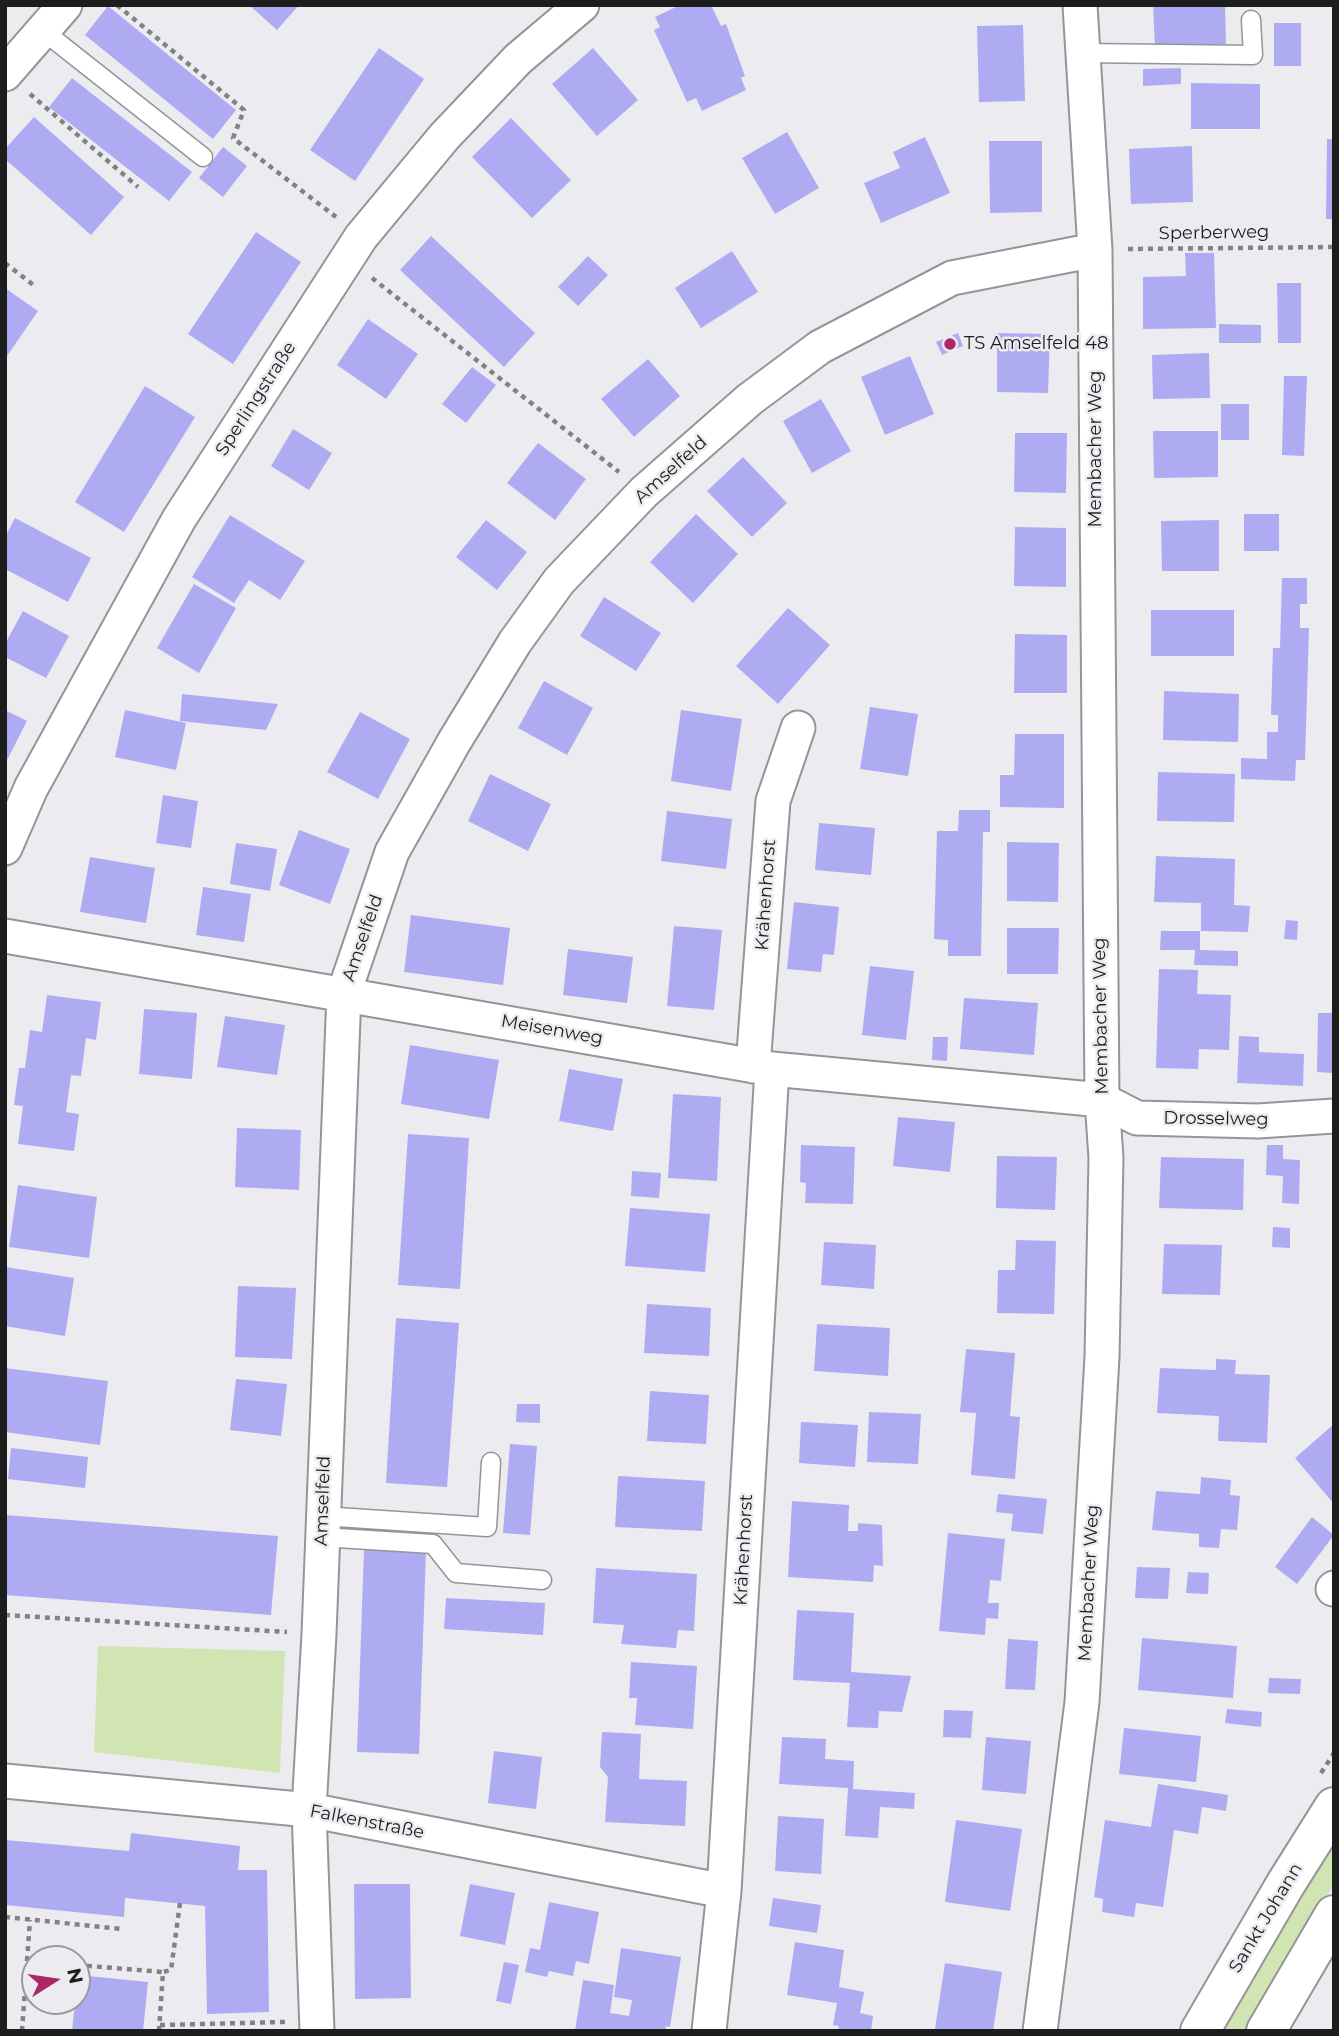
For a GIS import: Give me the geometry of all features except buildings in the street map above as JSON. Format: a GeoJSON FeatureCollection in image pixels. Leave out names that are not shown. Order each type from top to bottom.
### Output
{"type":"FeatureCollection","features":[{"type":"Feature","properties":{"kind":"main road","name":"Sankt Johann"},"geometry":{"type":"LineString","coordinates":[[1200,2031],[1334,1807]]}},
{"type":"Feature","properties":{"kind":"main road"},"geometry":{"type":"LineString","coordinates":[[1266,2031],[1334,1915]]}},
{"type":"Feature","properties":{"kind":"street"},"geometry":{"type":"LineString","coordinates":[[6,74],[65,5]]}},
{"type":"Feature","properties":{"kind":"street","name":"Sperlingstraße"},"geometry":{"type":"LineString","coordinates":[[5,848],[31,788],[179,519],[354,248],[444,138],[518,59],[582,5]]}},
{"type":"Feature","properties":{"kind":"street","name":"Membacher Weg"},"geometry":{"type":"LineString","coordinates":[[1044,2029],[1082,1702],[1102,1357],[1107,1158],[1102,1100],[1095,250],[1080,5]]}},
{"type":"Feature","properties":{"kind":"street","name":"Amselfeld"},"geometry":{"type":"LineString","coordinates":[[317,2026],[309,1810],[319,1634],[344,993],[392,852],[515,642],[559,581],[644,492],[750,399],[820,347],[952,278],[1095,250]]}},
{"type":"Feature","properties":{"kind":"street","name":"Krähenhorst"},"geometry":{"type":"LineString","coordinates":[[709,2031],[724,1891],[773,801],[798,728]]}},
{"type":"Feature","properties":{"kind":"street","name":"Meisenweg"},"geometry":{"type":"LineString","coordinates":[[5,936],[762,1067],[1102,1100]]}},
{"type":"Feature","properties":{"kind":"street","name":"Drosselweg"},"geometry":{"type":"LineString","coordinates":[[1102,1100],[1137,1118],[1258,1121],[1334,1116]]}},
{"type":"Feature","properties":{"kind":"street","name":"Falkenstraße"},"geometry":{"type":"LineString","coordinates":[[5,1781],[309,1810],[724,1891]]}},
{"type":"Feature","properties":{"kind":"lane"},"geometry":{"type":"LineString","coordinates":[[1083,53],[1253,55],[1251,20]]}},
{"type":"Feature","properties":{"kind":"lane"},"geometry":{"type":"LineString","coordinates":[[42,30],[203,157]]}},
{"type":"Feature","properties":{"kind":"lane"},"geometry":{"type":"LineString","coordinates":[[322,1526],[487,1527],[491,1462]]}},
{"type":"Feature","properties":{"kind":"lane"},"geometry":{"type":"LineString","coordinates":[[322,1526],[432,1544],[456,1573],[542,1580]]}},
{"type":"Feature","properties":{"kind":"path"},"geometry":{"type":"LineString","coordinates":[[117,5],[244,110],[233,138],[354,248],[644,492]]}},
{"type":"Feature","properties":{"kind":"path"},"geometry":{"type":"LineString","coordinates":[[6,74],[138,187]]}},
{"type":"Feature","properties":{"kind":"path","name":"Sperberweg"},"geometry":{"type":"LineString","coordinates":[[1095,250],[1291,245],[1334,247]]}},
{"type":"Feature","properties":{"kind":"path"},"geometry":{"type":"LineString","coordinates":[[5,263],[36,287]]}},
{"type":"Feature","properties":{"kind":"path"},"geometry":{"type":"LineString","coordinates":[[5,1615],[319,1634]]}},
{"type":"Feature","properties":{"kind":"path"},"geometry":{"type":"LineString","coordinates":[[91,1966],[163,1972],[171,1970],[180,1903]]}},
{"type":"Feature","properties":{"kind":"path"},"geometry":{"type":"LineString","coordinates":[[5,1917],[122,1929]]}},
{"type":"Feature","properties":{"kind":"path"},"geometry":{"type":"LineString","coordinates":[[28,1945],[30,1919]]}},
{"type":"Feature","properties":{"kind":"path"},"geometry":{"type":"LineString","coordinates":[[163,1972],[159,2028],[317,2026]]}},
{"type":"Feature","properties":{"kind":"green space"},"geometry":{"type":"Polygon","coordinates":[[[98,1646],[285,1651],[280,1773],[94,1752],[98,1646]]]}},
{"type":"Feature","properties":{"kind":"green space"},"geometry":{"type":"Polygon","coordinates":[[[1334,1841],[1334,1884],[1247,2031],[1221,2031],[1334,1841]]]}},
{"type":"Feature","properties":{"kind":"place","name":"TS Amselfeld 48"},"geometry":{"type":"Point","coordinates":[950,344]}}]}
